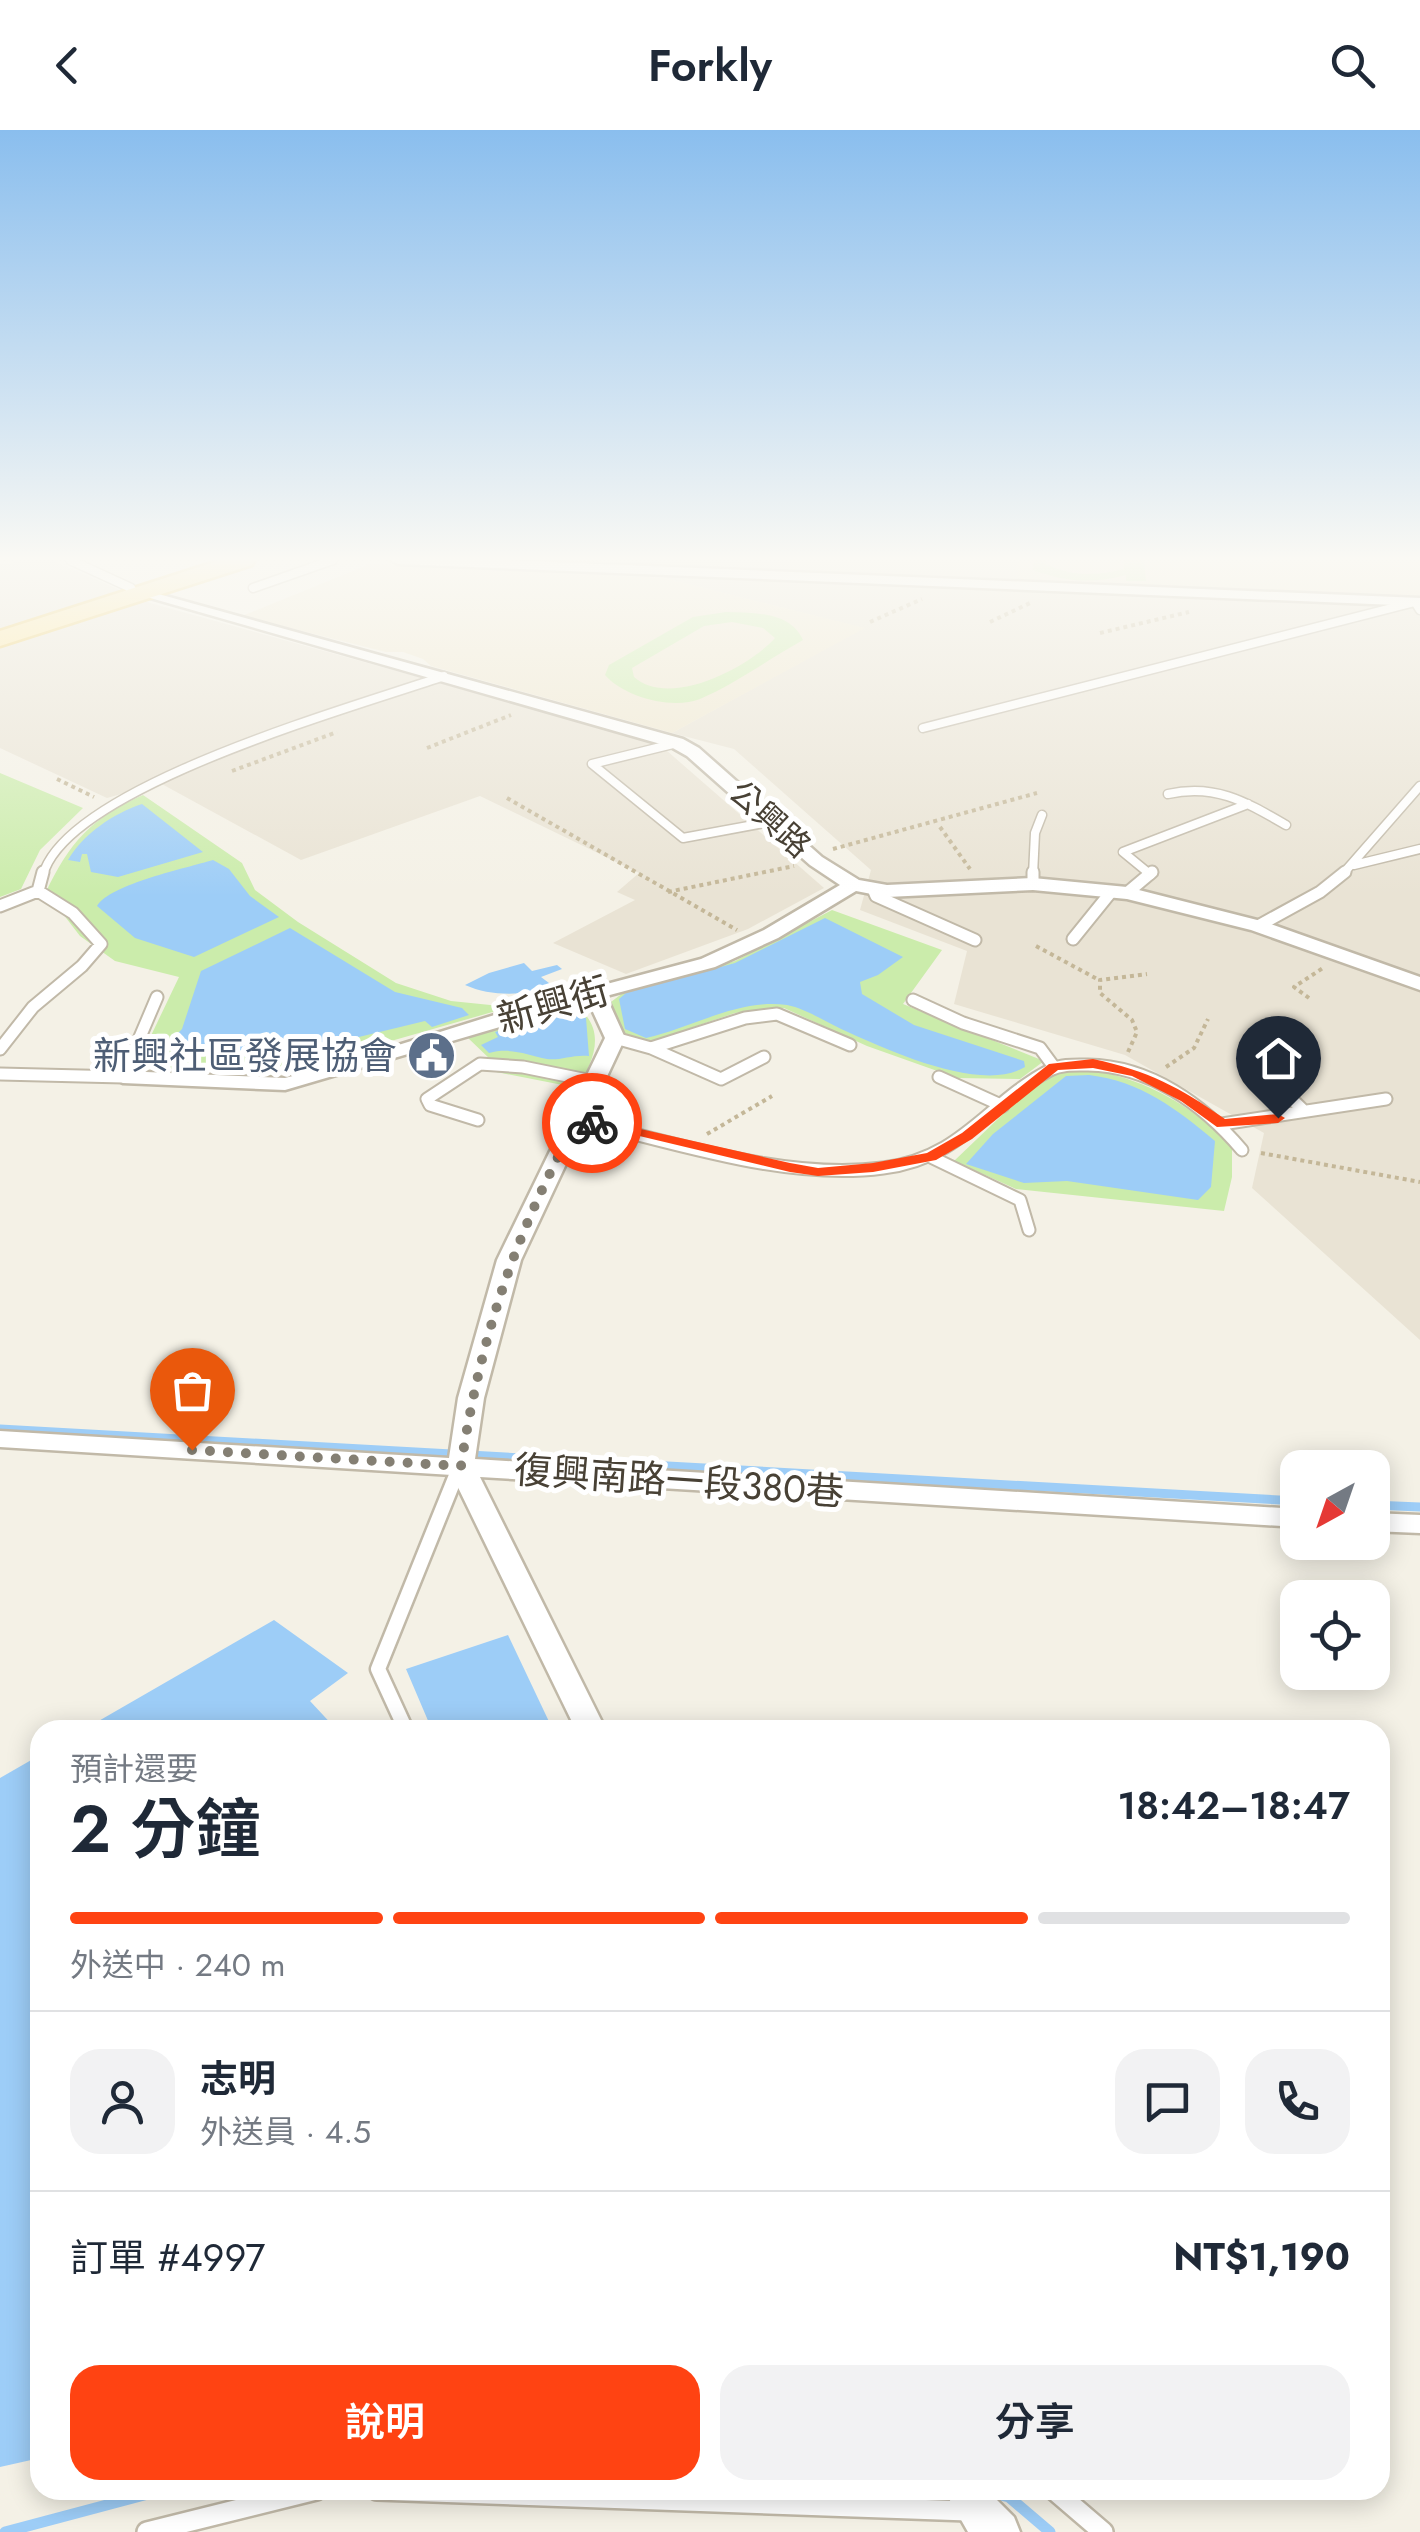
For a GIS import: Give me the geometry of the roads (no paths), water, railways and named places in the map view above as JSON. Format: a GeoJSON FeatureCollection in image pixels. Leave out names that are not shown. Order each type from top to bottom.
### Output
{"type":"FeatureCollection","features":[{"type":"Feature","properties":{"kind":"street","name":"公興路"},"geometry":{"type":"LineString","coordinates":[[430,672],[693,752],[813,858],[863,887]]}},
{"type":"Feature","properties":{"kind":"street"},"geometry":{"type":"LineString","coordinates":[[863,887],[1033,884],[1119,892],[1258,926],[1420,984]]}},
{"type":"Feature","properties":{"kind":"street","name":"新興街"},"geometry":{"type":"LineString","coordinates":[[122,1077],[285,1084],[594,992],[708,963],[863,887]]}},
{"type":"Feature","properties":{"kind":"street"},"geometry":{"type":"LineString","coordinates":[[586,1720],[461,1466],[471,1398],[510,1260],[544,1180],[597,1082],[615,1038],[594,992]]}},
{"type":"Feature","properties":{"kind":"street","name":"復興南路一段380巷"},"geometry":{"type":"LineString","coordinates":[[0,1439],[1280,1517]]}},
{"type":"Feature","properties":{"kind":"street"},"geometry":{"type":"LineString","coordinates":[[1390,1524],[1417,1526]]}},
{"type":"Feature","properties":{"kind":"lane"},"geometry":{"type":"LineString","coordinates":[[923,728],[1148,672]]}},
{"type":"Feature","properties":{"kind":"lane"},"geometry":{"type":"LineString","coordinates":[[38,892],[48,855],[110,805],[196,762],[444,676]]}},
{"type":"Feature","properties":{"kind":"lane"},"geometry":{"type":"LineString","coordinates":[[676,744],[592,764],[683,838],[775,821]]}},
{"type":"Feature","properties":{"kind":"lane"},"geometry":{"type":"LineString","coordinates":[[1168,794],[1196,786],[1248,804],[1286,826]]}},
{"type":"Feature","properties":{"kind":"lane"},"geometry":{"type":"LineString","coordinates":[[1258,926],[1320,892],[1354,865],[1420,786]]}},
{"type":"Feature","properties":{"kind":"lane"},"geometry":{"type":"LineString","coordinates":[[1073,938],[1119,892],[1152,874],[1123,852],[1248,804]]}},
{"type":"Feature","properties":{"kind":"lane"},"geometry":{"type":"LineString","coordinates":[[1033,884],[1035,833],[1042,815]]}},
{"type":"Feature","properties":{"kind":"lane"},"geometry":{"type":"LineString","coordinates":[[1354,865],[1420,849]]}},
{"type":"Feature","properties":{"kind":"lane"},"geometry":{"type":"LineString","coordinates":[[863,887],[975,940]]}},
{"type":"Feature","properties":{"kind":"lane"},"geometry":{"type":"LineString","coordinates":[[0,906],[38,892],[65,905],[87,924],[101,944],[82,966],[33,1007],[0,1049]]}},
{"type":"Feature","properties":{"kind":"lane"},"geometry":{"type":"LineString","coordinates":[[122,1077],[157,997]]}},
{"type":"Feature","properties":{"kind":"lane"},"geometry":{"type":"LineString","coordinates":[[913,1000],[963,1024],[1040,1048],[1054,1066]]}},
{"type":"Feature","properties":{"kind":"lane"},"geometry":{"type":"LineString","coordinates":[[651,1048],[744,1018],[777,1014],[850,1045]]}},
{"type":"Feature","properties":{"kind":"lane"},"geometry":{"type":"LineString","coordinates":[[615,1038],[651,1048],[722,1080],[764,1057]]}},
{"type":"Feature","properties":{"kind":"lane"},"geometry":{"type":"LineString","coordinates":[[478,1120],[430,1105],[427,1099],[480,1064],[523,1067],[597,1082]]}},
{"type":"Feature","properties":{"kind":"lane"},"geometry":{"type":"LineString","coordinates":[[578,1120],[818,1172],[931,1157],[967,1136],[1054,1066],[1093,1064],[1148,1079],[1222,1124],[1242,1150]]}},
{"type":"Feature","properties":{"kind":"lane","name":"新興街"},"geometry":{"type":"LineString","coordinates":[[0,1074],[122,1077]]}},
{"type":"Feature","properties":{"kind":"lane"},"geometry":{"type":"LineString","coordinates":[[1267,1075],[1304,1111]]}},
{"type":"Feature","properties":{"kind":"lane"},"geometry":{"type":"LineString","coordinates":[[940,1078],[1004,1106]]}},
{"type":"Feature","properties":{"kind":"lane"},"geometry":{"type":"LineString","coordinates":[[1222,1124],[1386,1099]]}},
{"type":"Feature","properties":{"kind":"lane"},"geometry":{"type":"LineString","coordinates":[[931,1157],[1020,1200],[1029,1230]]}},
{"type":"Feature","properties":{"kind":"lane"},"geometry":{"type":"LineString","coordinates":[[401,1720],[378,1669],[461,1466]]}},
{"type":"Feature","properties":{"kind":"lane"},"geometry":{"type":"LineString","coordinates":[[146,2532],[276,2500]]}},
{"type":"Feature","properties":{"kind":"lane"},"geometry":{"type":"LineString","coordinates":[[664,2500],[980,2511]]}},
{"type":"Feature","properties":{"kind":"lane"},"geometry":{"type":"LineString","coordinates":[[1066,2500],[1104,2532]]}},
{"type":"Feature","properties":{"kind":"water"},"geometry":{"type":"Polygon","coordinates":[[[142,804],[203,852],[118,877],[91,872],[87,854],[82,854],[80,862],[68,860],[100,826],[142,804]]]}},
{"type":"Feature","properties":{"kind":"water"},"geometry":{"type":"Polygon","coordinates":[[[213,860],[229,869],[250,896],[279,917],[194,957],[135,938],[97,906],[133,884],[213,860]]]}},
{"type":"Feature","properties":{"kind":"water"},"geometry":{"type":"Polygon","coordinates":[[[825,918],[903,957],[860,982],[862,994],[914,1025],[1024,1061],[1025,1067],[1007,1074],[986,1075],[938,1067],[787,1005],[733,1010],[646,1038],[625,1029],[619,999],[626,993],[735,963],[825,918]]]}},
{"type":"Feature","properties":{"kind":"water"},"geometry":{"type":"Polygon","coordinates":[[[290,928],[395,992],[462,1008],[469,1015],[432,1027],[425,1021],[268,1059],[178,1049],[176,1035],[182,1029],[201,971],[290,928]]]}},
{"type":"Feature","properties":{"kind":"water"},"geometry":{"type":"Polygon","coordinates":[[[524,963],[532,971],[557,965],[562,969],[541,977],[553,986],[532,992],[498,993],[465,985],[489,973],[524,963]]]}},
{"type":"Feature","properties":{"kind":"water"},"geometry":{"type":"Polygon","coordinates":[[[571,1009],[586,1018],[589,1056],[547,1059],[512,1051],[489,1053],[481,1045],[498,1037],[495,1032],[571,1009]]]}},
{"type":"Feature","properties":{"kind":"water"},"geometry":{"type":"Polygon","coordinates":[[[1089,1075],[1125,1083],[1157,1098],[1215,1141],[1211,1187],[1198,1200],[1067,1181],[1024,1183],[966,1164],[993,1134],[1066,1076],[1089,1075]]]}},
{"type":"Feature","properties":{"kind":"water"},"geometry":{"type":"Polygon","coordinates":[[[274,1620],[348,1673],[310,1701],[328,1720],[100,1720],[274,1620]]]}},
{"type":"Feature","properties":{"kind":"water"},"geometry":{"type":"Polygon","coordinates":[[[508,1635],[548,1720],[428,1720],[406,1669],[508,1635]]]}},
{"type":"Feature","properties":{"kind":"water"},"geometry":{"type":"Polygon","coordinates":[[[30,1761],[30,2460],[0,2467],[0,1778],[30,1761]]]}},
{"type":"Feature","properties":{"kind":"waterway"},"geometry":{"type":"LineString","coordinates":[[0,1429],[1280,1500]]}},
{"type":"Feature","properties":{"kind":"waterway"},"geometry":{"type":"LineString","coordinates":[[1390,1506],[1420,1507]]}},
{"type":"Feature","properties":{"kind":"waterway"},"geometry":{"type":"LineString","coordinates":[[5,2532],[125,2500]]}},
{"type":"Feature","properties":{"kind":"waterway"},"geometry":{"type":"LineString","coordinates":[[1013,2500],[1050,2532]]}},
{"type":"Feature","properties":{"kind":"place","name":"新興社區發展協會"},"geometry":{"type":"Point","coordinates":[432,1056]}}]}
